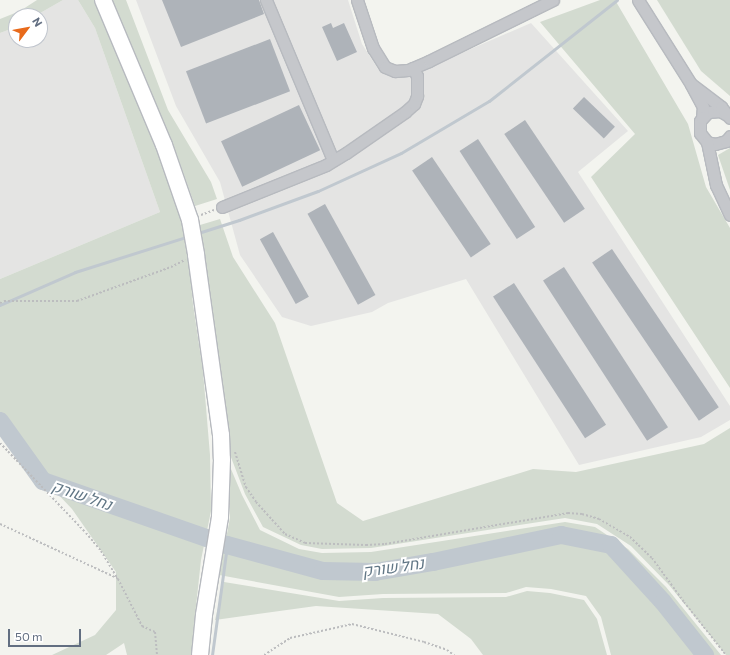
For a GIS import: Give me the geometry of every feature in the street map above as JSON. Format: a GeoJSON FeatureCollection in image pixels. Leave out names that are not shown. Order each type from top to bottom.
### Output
{"type":"FeatureCollection","features":[{"type":"Feature","properties":{"kind":"main road"},"geometry":{"type":"LineString","coordinates":[[103,0],[164,145],[190,220],[196,255],[221,435],[220,517],[204,615],[200,655]]}},
{"type":"Feature","properties":{"kind":"street"},"geometry":{"type":"LineString","coordinates":[[266,0],[334,160]]}},
{"type":"Feature","properties":{"kind":"street"},"geometry":{"type":"LineString","coordinates":[[357,0],[373,48],[385,66],[394,71],[414,68],[553,0]]}},
{"type":"Feature","properties":{"kind":"street"},"geometry":{"type":"LineString","coordinates":[[638,0],[691,84],[703,107],[699,127],[700,133],[707,142],[716,185],[730,215]]}},
{"type":"Feature","properties":{"kind":"street"},"geometry":{"type":"LineString","coordinates":[[222,207],[306,174],[334,160],[405,112],[414,104],[417,96],[417,76],[414,68]]}},
{"type":"Feature","properties":{"kind":"street"},"geometry":{"type":"LineString","coordinates":[[691,84],[716,103],[730,118]]}},
{"type":"Feature","properties":{"kind":"street"},"geometry":{"type":"LineString","coordinates":[[702,118],[708,112],[713,111],[720,111],[730,118]]}},
{"type":"Feature","properties":{"kind":"street"},"geometry":{"type":"LineString","coordinates":[[707,142],[715,144],[721,143],[730,136]]}},
{"type":"Feature","properties":{"kind":"path"},"geometry":{"type":"LineString","coordinates":[[190,220],[222,207]]}},
{"type":"Feature","properties":{"kind":"path"},"geometry":{"type":"LineString","coordinates":[[0,303],[4,301],[77,301],[171,267],[196,255]]}},
{"type":"Feature","properties":{"kind":"path"},"geometry":{"type":"LineString","coordinates":[[221,435],[233,447],[246,487],[256,502],[285,534],[305,542],[366,545],[385,544],[568,513],[582,514],[599,519],[630,537],[652,558],[684,602],[726,655]]}},
{"type":"Feature","properties":{"kind":"path"},"geometry":{"type":"LineString","coordinates":[[0,442],[86,533],[101,551],[118,579],[142,626],[155,632],[157,655]]}},
{"type":"Feature","properties":{"kind":"path"},"geometry":{"type":"LineString","coordinates":[[0,524],[118,579]]}},
{"type":"Feature","properties":{"kind":"path"},"geometry":{"type":"LineString","coordinates":[[264,655],[290,638],[352,624],[424,642],[447,650],[454,655]]}},
{"type":"Feature","properties":{"kind":"shaded area"},"geometry":{"type":"Polygon","coordinates":[[[37,0],[63,0],[48,9],[25,8],[37,0]]]}},
{"type":"Feature","properties":{"kind":"shaded area"},"geometry":{"type":"Polygon","coordinates":[[[63,0],[78,0],[95,28],[160,212],[0,279],[0,33],[8,30],[8,48],[48,48],[48,9],[63,0]]]}},
{"type":"Feature","properties":{"kind":"shaded area"},"geometry":{"type":"Polygon","coordinates":[[[78,0],[99,0],[137,88],[185,222],[193,304],[203,371],[210,455],[211,511],[201,560],[193,634],[193,655],[127,655],[124,643],[106,655],[52,655],[95,635],[116,610],[116,572],[72,509],[0,433],[0,279],[160,212],[95,28],[78,0]]]}},
{"type":"Feature","properties":{"kind":"shaded area"},"geometry":{"type":"Polygon","coordinates":[[[112,0],[126,0],[168,110],[211,182],[217,199],[195,206],[177,155],[112,0]]]}},
{"type":"Feature","properties":{"kind":"shaded area"},"geometry":{"type":"Polygon","coordinates":[[[136,0],[348,0],[362,44],[378,69],[391,75],[406,77],[531,23],[628,131],[578,172],[730,406],[730,420],[701,437],[579,465],[466,279],[388,303],[372,312],[311,326],[282,317],[240,255],[220,182],[176,106],[136,0]]]}},
{"type":"Feature","properties":{"kind":"shaded area"},"geometry":{"type":"Polygon","coordinates":[[[600,0],[615,0],[688,124],[706,187],[730,228],[730,388],[591,177],[635,134],[540,22],[600,0]]]}},
{"type":"Feature","properties":{"kind":"shaded area"},"geometry":{"type":"Polygon","coordinates":[[[657,0],[730,0],[730,96],[701,71],[657,0]]]}},
{"type":"Feature","properties":{"kind":"shaded area"},"geometry":{"type":"Polygon","coordinates":[[[8,16],[8,30],[0,33],[0,19],[8,16]]]}},
{"type":"Feature","properties":{"kind":"shaded area"},"geometry":{"type":"Polygon","coordinates":[[[730,148],[730,190],[718,155],[730,148]]]}},
{"type":"Feature","properties":{"kind":"shaded area"},"geometry":{"type":"Polygon","coordinates":[[[220,219],[233,257],[275,323],[337,503],[363,521],[533,469],[576,472],[704,444],[730,428],[730,655],[726,655],[669,585],[631,546],[597,524],[565,518],[371,548],[322,549],[301,545],[263,527],[245,494],[229,452],[200,225],[220,219]]]}},
{"type":"Feature","properties":{"kind":"shaded area"},"geometry":{"type":"Polygon","coordinates":[[[228,462],[242,495],[260,530],[299,549],[322,553],[371,552],[565,522],[595,527],[628,549],[666,587],[721,655],[611,655],[601,617],[586,596],[551,589],[526,587],[506,593],[383,594],[339,597],[219,575],[230,518],[228,462]]]}},
{"type":"Feature","properties":{"kind":"shaded area"},"geometry":{"type":"Polygon","coordinates":[[[224,582],[339,601],[383,598],[506,597],[527,591],[550,593],[584,600],[597,619],[607,655],[483,655],[471,639],[438,614],[316,606],[215,620],[224,582]]]}},
{"type":"Feature","properties":{"kind":"building"},"geometry":{"type":"Polygon","coordinates":[[[162,0],[259,0],[264,14],[181,47],[162,0]]]}},
{"type":"Feature","properties":{"kind":"building"},"geometry":{"type":"Polygon","coordinates":[[[331,23],[333,28],[344,23],[357,52],[337,61],[322,27],[331,23]]]}},
{"type":"Feature","properties":{"kind":"building"},"geometry":{"type":"Polygon","coordinates":[[[270,39],[290,91],[206,124],[186,71],[270,39]]]}},
{"type":"Feature","properties":{"kind":"building"},"geometry":{"type":"Polygon","coordinates":[[[584,97],[615,127],[604,138],[573,109],[584,97]]]}},
{"type":"Feature","properties":{"kind":"building"},"geometry":{"type":"Polygon","coordinates":[[[299,105],[320,150],[242,187],[221,141],[299,105]]]}},
{"type":"Feature","properties":{"kind":"building"},"geometry":{"type":"Polygon","coordinates":[[[525,120],[585,209],[564,223],[504,134],[525,120]]]}},
{"type":"Feature","properties":{"kind":"building"},"geometry":{"type":"Polygon","coordinates":[[[478,139],[535,227],[517,239],[460,151],[478,139]]]}},
{"type":"Feature","properties":{"kind":"building"},"geometry":{"type":"Polygon","coordinates":[[[432,157],[491,244],[471,257],[412,170],[432,157]]]}},
{"type":"Feature","properties":{"kind":"building"},"geometry":{"type":"Polygon","coordinates":[[[325,204],[375,295],[358,305],[308,214],[325,204]]]}},
{"type":"Feature","properties":{"kind":"building"},"geometry":{"type":"Polygon","coordinates":[[[273,232],[309,297],[296,304],[260,239],[273,232]]]}},
{"type":"Feature","properties":{"kind":"building"},"geometry":{"type":"Polygon","coordinates":[[[612,249],[719,407],[699,421],[592,262],[612,249]]]}},
{"type":"Feature","properties":{"kind":"building"},"geometry":{"type":"Polygon","coordinates":[[[564,267],[668,427],[647,441],[543,281],[564,267]]]}},
{"type":"Feature","properties":{"kind":"building"},"geometry":{"type":"Polygon","coordinates":[[[514,283],[606,425],[585,438],[493,297],[514,283]]]}},
{"type":"Feature","properties":{"kind":"waterway"},"geometry":{"type":"LineString","coordinates":[[198,233],[239,220],[318,191],[401,153],[489,101],[617,0]]}},
{"type":"Feature","properties":{"kind":"waterway"},"geometry":{"type":"LineString","coordinates":[[0,305],[75,272],[189,236]]}},
{"type":"Feature","properties":{"kind":"waterway","name":"נחל שורק"},"geometry":{"type":"LineString","coordinates":[[0,421],[43,481],[227,545],[323,571],[375,572],[433,562],[561,535],[611,545],[663,602],[705,655]]}},
{"type":"Feature","properties":{"kind":"waterway"},"geometry":{"type":"LineString","coordinates":[[212,655],[227,545]]}}]}
